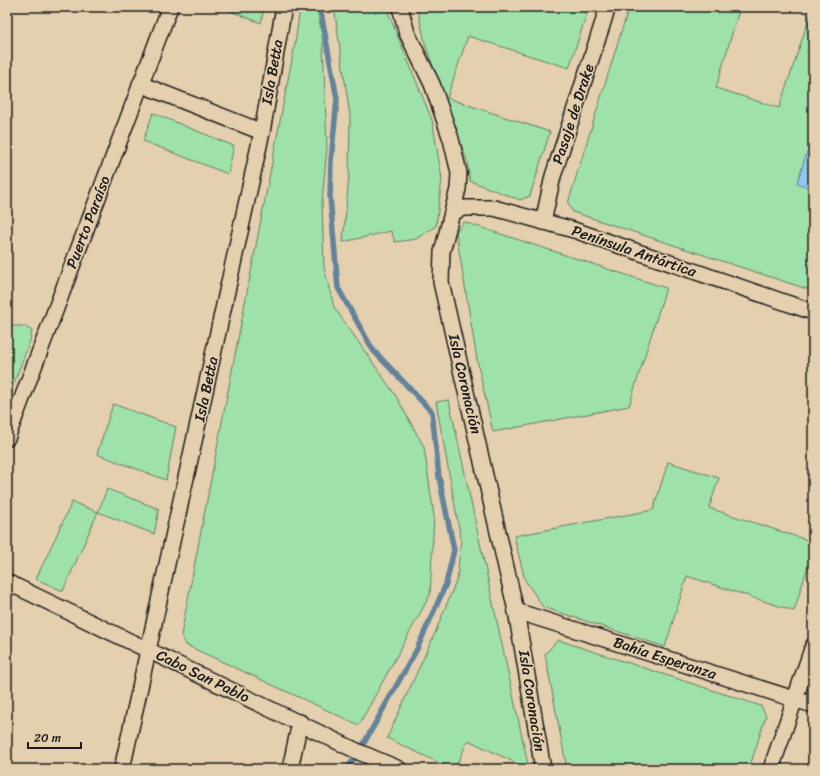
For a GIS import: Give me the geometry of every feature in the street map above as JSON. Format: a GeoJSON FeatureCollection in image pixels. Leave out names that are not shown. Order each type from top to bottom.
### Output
{"type":"FeatureCollection","features":[{"type":"Feature","properties":{"kind":"street","name":"Puerto Paraíso"},"geometry":{"type":"LineString","coordinates":[[7,438],[170,7]]}},
{"type":"Feature","properties":{"kind":"street","name":"Isla Betta"},"geometry":{"type":"LineString","coordinates":[[122,769],[262,132],[284,7]]}},
{"type":"Feature","properties":{"kind":"street","name":"Isla Coronación"},"geometry":{"type":"LineString","coordinates":[[400,7],[408,33],[432,84],[451,139],[459,173],[452,213],[442,252],[442,282],[516,611],[543,769]]}},
{"type":"Feature","properties":{"kind":"street","name":"Pasaje de Drake"},"geometry":{"type":"LineString","coordinates":[[542,222],[553,176],[608,7]]}},
{"type":"Feature","properties":{"kind":"street"},"geometry":{"type":"LineString","coordinates":[[140,84],[262,132]]}},
{"type":"Feature","properties":{"kind":"street","name":"Península Antártica"},"geometry":{"type":"LineString","coordinates":[[452,213],[463,208],[494,208],[582,233],[813,312]]}},
{"type":"Feature","properties":{"kind":"street","name":"Cabo San Pablo"},"geometry":{"type":"LineString","coordinates":[[7,582],[300,722],[379,765],[399,769]]}},
{"type":"Feature","properties":{"kind":"street","name":"Bahía Esperanza"},"geometry":{"type":"LineString","coordinates":[[516,611],[813,705]]}},
{"type":"Feature","properties":{"kind":"street"},"geometry":{"type":"LineString","coordinates":[[772,769],[813,646]]}},
{"type":"Feature","properties":{"kind":"street"},"geometry":{"type":"LineString","coordinates":[[290,769],[300,722]]}},
{"type":"Feature","properties":{"kind":"green space"},"geometry":{"type":"Polygon","coordinates":[[[220,7],[264,7],[261,23],[220,7]]]}},
{"type":"Feature","properties":{"kind":"green space"},"geometry":{"type":"Polygon","coordinates":[[[300,7],[317,7],[323,42],[327,147],[322,202],[324,267],[334,307],[396,396],[424,447],[434,516],[430,595],[359,725],[186,645],[181,635],[296,38],[300,7]]]}},
{"type":"Feature","properties":{"kind":"green space"},"geometry":{"type":"Polygon","coordinates":[[[334,7],[386,7],[432,120],[442,179],[436,226],[416,239],[395,242],[391,231],[343,242],[349,176],[350,116],[334,7]]]}},
{"type":"Feature","properties":{"kind":"green space"},"geometry":{"type":"Polygon","coordinates":[[[417,7],[589,7],[569,68],[468,36],[447,98],[550,132],[530,196],[520,200],[470,181],[467,161],[426,47],[417,7]]]}},
{"type":"Feature","properties":{"kind":"green space"},"geometry":{"type":"Polygon","coordinates":[[[629,7],[740,7],[716,88],[779,108],[813,7],[813,291],[573,212],[568,203],[629,7]]]}},
{"type":"Feature","properties":{"kind":"green space"},"geometry":{"type":"Polygon","coordinates":[[[153,113],[234,146],[228,174],[143,141],[153,113]]]}},
{"type":"Feature","properties":{"kind":"green space"},"geometry":{"type":"Polygon","coordinates":[[[464,222],[666,288],[629,406],[493,432],[477,360],[456,232],[464,222]]]}},
{"type":"Feature","properties":{"kind":"green space"},"geometry":{"type":"Polygon","coordinates":[[[7,326],[24,326],[32,331],[30,341],[7,401],[7,326]]]}},
{"type":"Feature","properties":{"kind":"green space"},"geometry":{"type":"Polygon","coordinates":[[[449,400],[529,769],[519,769],[520,765],[468,740],[455,769],[452,769],[387,738],[435,633],[457,579],[461,539],[436,402],[449,400]]]}},
{"type":"Feature","properties":{"kind":"green space"},"geometry":{"type":"Polygon","coordinates":[[[113,404],[176,427],[166,480],[97,454],[113,404]]]}},
{"type":"Feature","properties":{"kind":"green space"},"geometry":{"type":"Polygon","coordinates":[[[668,462],[719,478],[709,508],[813,542],[813,550],[794,611],[687,576],[665,647],[543,607],[525,580],[514,536],[653,510],[668,462]]]}},
{"type":"Feature","properties":{"kind":"green space"},"geometry":{"type":"Polygon","coordinates":[[[107,489],[159,509],[154,534],[98,512],[107,489]]]}},
{"type":"Feature","properties":{"kind":"green space"},"geometry":{"type":"Polygon","coordinates":[[[72,502],[98,512],[63,591],[36,579],[72,502]]]}},
{"type":"Feature","properties":{"kind":"green space"},"geometry":{"type":"Polygon","coordinates":[[[558,640],[761,706],[766,716],[749,769],[567,769],[545,654],[558,640]]]}},
{"type":"Feature","properties":{"kind":"water"},"geometry":{"type":"Polygon","coordinates":[[[807,152],[813,154],[813,178],[810,188],[797,183],[807,152]]]}},
{"type":"Feature","properties":{"kind":"waterway"},"geometry":{"type":"LineString","coordinates":[[320,7],[337,99],[331,161],[330,197],[338,288],[373,350],[432,412],[439,477],[454,550],[446,584],[417,649],[359,752],[347,769]]}}]}
